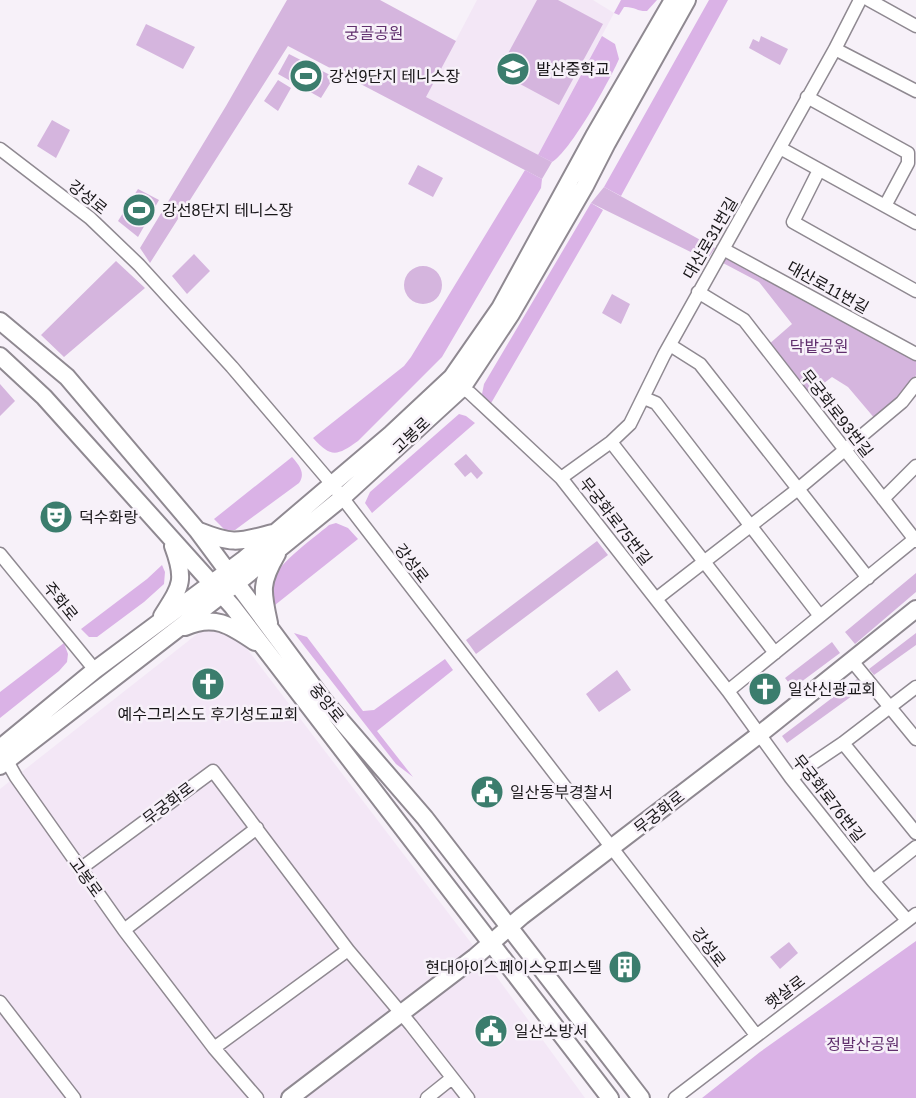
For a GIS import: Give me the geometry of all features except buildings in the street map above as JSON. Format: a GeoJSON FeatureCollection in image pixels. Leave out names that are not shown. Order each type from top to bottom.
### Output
{"type":"FeatureCollection","features":[{"type":"Feature","properties":{"kind":"main road","name":"고봉로"},"geometry":{"type":"LineString","coordinates":[[278,540],[331,483],[391,434],[452,377],[500,308],[594,136],[673,0]]}},
{"type":"Feature","properties":{"kind":"main road","name":"고봉로"},"geometry":{"type":"LineString","coordinates":[[2,758],[278,540],[343,497],[462,388],[511,314],[585,186],[687,0]]}},
{"type":"Feature","properties":{"kind":"main road","name":"중앙로"},"geometry":{"type":"LineString","coordinates":[[0,321],[66,377],[197,530],[324,701],[425,818],[641,1098]]}},
{"type":"Feature","properties":{"kind":"main road","name":"중앙로"},"geometry":{"type":"LineString","coordinates":[[0,356],[45,397],[217,589],[610,1098]]}},
{"type":"Feature","properties":{"kind":"main road"},"geometry":{"type":"LineString","coordinates":[[197,530],[234,542],[278,540],[263,585],[271,630]]}},
{"type":"Feature","properties":{"kind":"main road"},"geometry":{"type":"LineString","coordinates":[[164,628],[182,576],[181,566],[170,537]]}},
{"type":"Feature","properties":{"kind":"main road","name":"무궁화로"},"geometry":{"type":"LineString","coordinates":[[290,1098],[760,734],[916,609]]}},
{"type":"Feature","properties":{"kind":"main road"},"geometry":{"type":"LineString","coordinates":[[164,628],[198,621],[217,621],[227,624],[265,649]]}},
{"type":"Feature","properties":{"kind":"main road","name":"고봉로"},"geometry":{"type":"LineString","coordinates":[[2,758],[95,670],[164,628]]}},
{"type":"Feature","properties":{"kind":"street","name":"대산로31번길"},"geometry":{"type":"LineString","coordinates":[[561,478],[611,442],[630,424],[670,345],[860,0]]}},
{"type":"Feature","properties":{"kind":"street"},"geometry":{"type":"LineString","coordinates":[[869,0],[916,26]]}},
{"type":"Feature","properties":{"kind":"street"},"geometry":{"type":"LineString","coordinates":[[835,49],[916,91]]}},
{"type":"Feature","properties":{"kind":"street"},"geometry":{"type":"LineString","coordinates":[[807,97],[908,153],[908,163],[885,206]]}},
{"type":"Feature","properties":{"kind":"street"},"geometry":{"type":"LineString","coordinates":[[780,148],[916,223]]}},
{"type":"Feature","properties":{"kind":"street","name":"강성로"},"geometry":{"type":"LineString","coordinates":[[0,149],[90,218],[139,265],[232,367],[343,497],[353,514],[756,1035]]}},
{"type":"Feature","properties":{"kind":"street"},"geometry":{"type":"LineString","coordinates":[[819,170],[794,222],[916,291]]}},
{"type":"Feature","properties":{"kind":"street","name":"대산로11번길"},"geometry":{"type":"LineString","coordinates":[[723,249],[916,354]]}},
{"type":"Feature","properties":{"kind":"street","name":"무궁화로93번길"},"geometry":{"type":"LineString","coordinates":[[699,292],[744,320],[916,540],[820,616]]}},
{"type":"Feature","properties":{"kind":"street"},"geometry":{"type":"LineString","coordinates":[[670,345],[700,364],[868,578]]}},
{"type":"Feature","properties":{"kind":"street"},"geometry":{"type":"LineString","coordinates":[[656,599],[798,489],[902,402],[916,384]]}},
{"type":"Feature","properties":{"kind":"street","name":"무궁화로75번길"},"geometry":{"type":"LineString","coordinates":[[462,388],[561,478],[760,734]]}},
{"type":"Feature","properties":{"kind":"street"},"geometry":{"type":"LineString","coordinates":[[644,398],[656,403],[820,616],[728,691]]}},
{"type":"Feature","properties":{"kind":"street"},"geometry":{"type":"LineString","coordinates":[[611,442],[775,653]]}},
{"type":"Feature","properties":{"kind":"street"},"geometry":{"type":"LineString","coordinates":[[883,499],[916,466]]}},
{"type":"Feature","properties":{"kind":"street","name":"주화로"},"geometry":{"type":"LineString","coordinates":[[0,554],[95,670]]}},
{"type":"Feature","properties":{"kind":"street"},"geometry":{"type":"LineString","coordinates":[[852,661],[916,739]]}},
{"type":"Feature","properties":{"kind":"street"},"geometry":{"type":"LineString","coordinates":[[791,778],[843,743],[916,687]]}},
{"type":"Feature","properties":{"kind":"street","name":"무궁화로76번길"},"geometry":{"type":"LineString","coordinates":[[760,734],[791,778],[873,880],[912,917]]}},
{"type":"Feature","properties":{"kind":"street"},"geometry":{"type":"LineString","coordinates":[[843,743],[916,833]]}},
{"type":"Feature","properties":{"kind":"street","name":"고봉로"},"geometry":{"type":"LineString","coordinates":[[2,758],[124,930],[214,1048]]}},
{"type":"Feature","properties":{"kind":"street","name":"무궁화로"},"geometry":{"type":"LineString","coordinates":[[80,869],[213,771],[348,950],[468,1098]]}},
{"type":"Feature","properties":{"kind":"street"},"geometry":{"type":"LineString","coordinates":[[124,930],[257,828]]}},
{"type":"Feature","properties":{"kind":"street"},"geometry":{"type":"LineString","coordinates":[[873,880],[916,846]]}},
{"type":"Feature","properties":{"kind":"street","name":"햇살로"},"geometry":{"type":"LineString","coordinates":[[675,1098],[912,917]]}},
{"type":"Feature","properties":{"kind":"street"},"geometry":{"type":"LineString","coordinates":[[256,1098],[214,1048],[348,950]]}},
{"type":"Feature","properties":{"kind":"street"},"geometry":{"type":"LineString","coordinates":[[0,1002],[74,1098]]}},
{"type":"Feature","properties":{"kind":"street"},"geometry":{"type":"LineString","coordinates":[[0,1025],[11,1016]]}},
{"type":"Feature","properties":{"kind":"street"},"geometry":{"type":"LineString","coordinates":[[427,1098],[452,1078]]}},
{"type":"Feature","properties":{"kind":"shaded area","name":"발산중학교"},"geometry":{"type":"Polygon","coordinates":[[[477,0],[593,0],[614,13],[538,155],[426,97],[477,0]]]}},
{"type":"Feature","properties":{"kind":"shaded area"},"geometry":{"type":"Polygon","coordinates":[[[206,627],[238,637],[491,969],[585,1098],[0,1098],[0,789],[206,627]]]}},
{"type":"Feature","properties":{"kind":"green space","name":"궁골공원"},"geometry":{"type":"Polygon","coordinates":[[[287,0],[380,0],[456,41],[426,97],[552,162],[542,179],[288,46],[150,263],[140,248],[287,0]]]}},
{"type":"Feature","properties":{"kind":"green space"},"geometry":{"type":"Polygon","coordinates":[[[537,0],[558,0],[603,24],[559,105],[498,72],[537,0]]]}},
{"type":"Feature","properties":{"kind":"green space"},"geometry":{"type":"Polygon","coordinates":[[[621,0],[657,0],[647,11],[624,7],[619,15],[614,13],[621,0]]]}},
{"type":"Feature","properties":{"kind":"green space"},"geometry":{"type":"Polygon","coordinates":[[[709,0],[728,0],[621,196],[604,187],[709,0]]]}},
{"type":"Feature","properties":{"kind":"green space"},"geometry":{"type":"Polygon","coordinates":[[[146,24],[195,47],[183,69],[136,45],[146,24]]]}},
{"type":"Feature","properties":{"kind":"green space"},"geometry":{"type":"Polygon","coordinates":[[[602,36],[615,44],[619,59],[579,131],[560,156],[552,162],[538,155],[602,36]]]}},
{"type":"Feature","properties":{"kind":"green space"},"geometry":{"type":"Polygon","coordinates":[[[761,36],[788,49],[780,65],[749,48],[753,39],[759,42],[761,36]]]}},
{"type":"Feature","properties":{"kind":"green space","name":"강선9단지 테니스장"},"geometry":{"type":"Polygon","coordinates":[[[289,54],[334,77],[321,98],[278,74],[289,54]]]}},
{"type":"Feature","properties":{"kind":"green space"},"geometry":{"type":"Polygon","coordinates":[[[278,80],[291,88],[278,111],[264,101],[278,80]]]}},
{"type":"Feature","properties":{"kind":"green space"},"geometry":{"type":"Polygon","coordinates":[[[52,120],[70,130],[56,158],[37,146],[52,120]]]}},
{"type":"Feature","properties":{"kind":"green space"},"geometry":{"type":"Polygon","coordinates":[[[418,165],[443,178],[433,197],[408,184],[418,165]]]}},
{"type":"Feature","properties":{"kind":"green space"},"geometry":{"type":"Polygon","coordinates":[[[525,170],[542,179],[541,188],[442,357],[358,441],[339,452],[334,453],[325,449],[313,438],[404,366],[411,357],[525,170]]]}},
{"type":"Feature","properties":{"kind":"green space"},"geometry":{"type":"Polygon","coordinates":[[[604,187],[715,248],[707,260],[591,203],[604,187]]]}},
{"type":"Feature","properties":{"kind":"green space","name":"강선8단지 테니스장"},"geometry":{"type":"Polygon","coordinates":[[[138,189],[159,200],[138,237],[118,221],[138,189]]]}},
{"type":"Feature","properties":{"kind":"green space"},"geometry":{"type":"Polygon","coordinates":[[[591,203],[603,210],[490,405],[482,394],[484,384],[591,203]]]}},
{"type":"Feature","properties":{"kind":"green space"},"geometry":{"type":"Polygon","coordinates":[[[194,254],[210,271],[187,294],[172,276],[194,254]]]}},
{"type":"Feature","properties":{"kind":"green space","name":"닥밭공원"},"geometry":{"type":"Polygon","coordinates":[[[728,255],[916,359],[916,375],[911,384],[876,420],[848,387],[832,377],[807,396],[768,345],[792,324],[759,282],[723,263],[728,255]]]}},
{"type":"Feature","properties":{"kind":"green space"},"geometry":{"type":"Polygon","coordinates":[[[116,261],[145,288],[64,357],[41,335],[116,261]]]}},
{"type":"Feature","properties":{"kind":"green space"},"geometry":{"type":"Polygon","coordinates":[[[423,266],[436,272],[442,285],[436,298],[423,304],[410,298],[404,285],[410,272],[423,266]]]}},
{"type":"Feature","properties":{"kind":"green space"},"geometry":{"type":"Polygon","coordinates":[[[612,294],[630,304],[621,324],[602,313],[612,294]]]}},
{"type":"Feature","properties":{"kind":"green space"},"geometry":{"type":"Polygon","coordinates":[[[0,384],[15,401],[0,416],[0,384]]]}},
{"type":"Feature","properties":{"kind":"green space"},"geometry":{"type":"Polygon","coordinates":[[[459,414],[475,423],[372,513],[365,503],[370,492],[459,414]]]}},
{"type":"Feature","properties":{"kind":"green space"},"geometry":{"type":"Polygon","coordinates":[[[466,454],[483,473],[477,479],[471,472],[465,477],[454,464],[466,454]]]}},
{"type":"Feature","properties":{"kind":"green space"},"geometry":{"type":"Polygon","coordinates":[[[292,457],[302,472],[299,483],[235,530],[225,530],[214,519],[292,457]]]}},
{"type":"Feature","properties":{"kind":"green space"},"geometry":{"type":"Polygon","coordinates":[[[336,523],[348,528],[358,539],[275,605],[270,587],[272,579],[285,562],[304,545],[329,525],[336,523]]]}},
{"type":"Feature","properties":{"kind":"green space"},"geometry":{"type":"Polygon","coordinates":[[[597,541],[608,555],[476,654],[466,640],[597,541]]]}},
{"type":"Feature","properties":{"kind":"green space"},"geometry":{"type":"Polygon","coordinates":[[[162,565],[165,572],[164,584],[144,602],[97,637],[89,637],[81,629],[147,579],[162,565]]]}},
{"type":"Feature","properties":{"kind":"green space"},"geometry":{"type":"Polygon","coordinates":[[[916,573],[916,592],[855,644],[845,632],[916,573]]]}},
{"type":"Feature","properties":{"kind":"green space"},"geometry":{"type":"Polygon","coordinates":[[[294,633],[307,637],[363,711],[374,710],[445,659],[453,670],[377,731],[413,777],[396,764],[294,633]]]}},
{"type":"Feature","properties":{"kind":"green space"},"geometry":{"type":"Polygon","coordinates":[[[916,633],[916,645],[874,675],[869,669],[916,633]]]}},
{"type":"Feature","properties":{"kind":"green space"},"geometry":{"type":"Polygon","coordinates":[[[832,642],[840,653],[793,688],[785,678],[832,642]]]}},
{"type":"Feature","properties":{"kind":"green space"},"geometry":{"type":"Polygon","coordinates":[[[64,643],[68,654],[67,662],[0,718],[0,692],[64,643]]]}},
{"type":"Feature","properties":{"kind":"green space"},"geometry":{"type":"Polygon","coordinates":[[[617,670],[631,690],[599,712],[586,694],[617,670]]]}},
{"type":"Feature","properties":{"kind":"green space"},"geometry":{"type":"Polygon","coordinates":[[[857,679],[863,688],[787,743],[782,736],[857,679]]]}},
{"type":"Feature","properties":{"kind":"green space","name":"정발산공원"},"geometry":{"type":"Polygon","coordinates":[[[916,941],[916,1098],[702,1098],[760,1052],[916,941]]]}},
{"type":"Feature","properties":{"kind":"green space"},"geometry":{"type":"Polygon","coordinates":[[[789,942],[798,953],[780,969],[770,957],[789,942]]]}},
{"type":"Feature","properties":{"kind":"place","name":"발산중학교"},"geometry":{"type":"Point","coordinates":[513,69]}},
{"type":"Feature","properties":{"kind":"place","name":"강선9단지 테니스장"},"geometry":{"type":"Point","coordinates":[306,76]}},
{"type":"Feature","properties":{"kind":"place","name":"강선8단지 테니스장"},"geometry":{"type":"Point","coordinates":[139,210]}},
{"type":"Feature","properties":{"kind":"place","name":"덕수화랑"},"geometry":{"type":"Point","coordinates":[56,517]}},
{"type":"Feature","properties":{"kind":"place","name":"예수그리스도 후기성도교회"},"geometry":{"type":"Point","coordinates":[208,684]}},
{"type":"Feature","properties":{"kind":"place","name":"일산신광교회"},"geometry":{"type":"Point","coordinates":[765,689]}},
{"type":"Feature","properties":{"kind":"place","name":"일산동부경찰서"},"geometry":{"type":"Point","coordinates":[487,792]}},
{"type":"Feature","properties":{"kind":"place","name":"현대아이스페이스오피스텔"},"geometry":{"type":"Point","coordinates":[625,967]}},
{"type":"Feature","properties":{"kind":"place","name":"일산소방서"},"geometry":{"type":"Point","coordinates":[491,1031]}}]}
